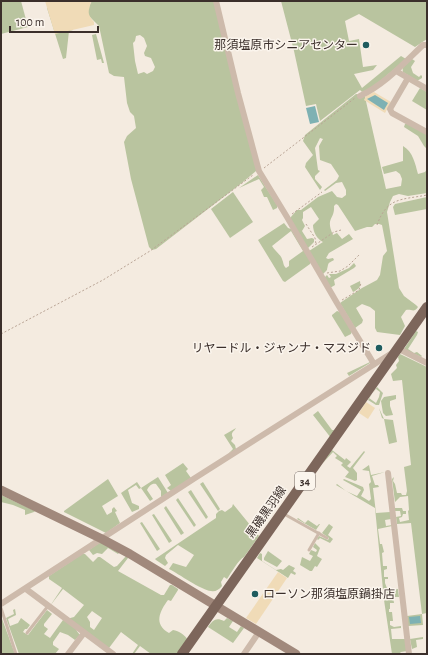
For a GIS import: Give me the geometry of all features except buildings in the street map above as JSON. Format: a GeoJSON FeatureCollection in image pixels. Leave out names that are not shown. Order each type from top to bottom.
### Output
{"type":"FeatureCollection","features":[{"type":"Feature","properties":{"kind":"main road","name":"黒磯黒羽線"},"geometry":{"type":"LineString","coordinates":[[182,654],[427,307]]}},
{"type":"Feature","properties":{"kind":"street"},"geometry":{"type":"LineString","coordinates":[[216,1],[238,93],[259,171],[374,364]]}},
{"type":"Feature","properties":{"kind":"street"},"geometry":{"type":"LineString","coordinates":[[360,96],[372,90],[396,71],[423,45],[427,45]]}},
{"type":"Feature","properties":{"kind":"street"},"geometry":{"type":"LineString","coordinates":[[396,71],[427,89]]}},
{"type":"Feature","properties":{"kind":"street"},"geometry":{"type":"LineString","coordinates":[[408,78],[390,109],[392,113],[427,132]]}},
{"type":"Feature","properties":{"kind":"street"},"geometry":{"type":"LineString","coordinates":[[1,604],[396,350],[427,363]]}},
{"type":"Feature","properties":{"kind":"street"},"geometry":{"type":"LineString","coordinates":[[388,473],[409,654]]}},
{"type":"Feature","properties":{"kind":"street"},"geometry":{"type":"LineString","coordinates":[[1,490],[102,539],[153,567],[296,654]]}},
{"type":"Feature","properties":{"kind":"street"},"geometry":{"type":"LineString","coordinates":[[26,589],[113,654]]}},
{"type":"Feature","properties":{"kind":"street"},"geometry":{"type":"LineString","coordinates":[[244,654],[260,632]]}},
{"type":"Feature","properties":{"kind":"street"},"geometry":{"type":"LineString","coordinates":[[68,654],[84,633]]}},
{"type":"Feature","properties":{"kind":"lane"},"geometry":{"type":"LineString","coordinates":[[282,513],[327,538]]}},
{"type":"Feature","properties":{"kind":"lane"},"geometry":{"type":"LineString","coordinates":[[309,550],[318,533]]}},
{"type":"Feature","properties":{"kind":"lane"},"geometry":{"type":"LineString","coordinates":[[27,633],[48,606]]}},
{"type":"Feature","properties":{"kind":"lane"},"geometry":{"type":"LineString","coordinates":[[1,608],[16,654]]}},
{"type":"Feature","properties":{"kind":"path"},"geometry":{"type":"LineString","coordinates":[[1,334],[104,280],[150,252],[352,100],[360,96]]}},
{"type":"Feature","properties":{"kind":"path"},"geometry":{"type":"LineString","coordinates":[[287,217],[322,192]]}},
{"type":"Feature","properties":{"kind":"path"},"geometry":{"type":"LineString","coordinates":[[377,225],[380,216],[392,202],[427,195]]}},
{"type":"Feature","properties":{"kind":"path"},"geometry":{"type":"LineString","coordinates":[[306,224],[315,238],[316,244]]}},
{"type":"Feature","properties":{"kind":"path"},"geometry":{"type":"LineString","coordinates":[[307,251],[334,232],[341,230]]}},
{"type":"Feature","properties":{"kind":"path"},"geometry":{"type":"LineString","coordinates":[[322,277],[328,272],[340,271],[348,266],[360,254]]}},
{"type":"Feature","properties":{"kind":"path"},"geometry":{"type":"LineString","coordinates":[[337,303],[360,290],[361,283]]}},
{"type":"Feature","properties":{"kind":"green space"},"geometry":{"type":"Polygon","coordinates":[[[1,1],[21,1],[28,27],[1,34],[1,1]]]}},
{"type":"Feature","properties":{"kind":"green space"},"geometry":{"type":"Polygon","coordinates":[[[92,1],[215,1],[257,169],[243,182],[156,249],[152,250],[149,247],[131,179],[124,142],[127,136],[136,128],[134,116],[130,112],[127,103],[124,77],[114,76],[109,73],[99,26],[88,15],[88,8],[92,1]],[[140,35],[136,36],[133,43],[138,74],[144,72],[147,74],[153,71],[155,67],[151,58],[145,56],[144,53],[147,46],[144,38],[140,35]]]}},
{"type":"Feature","properties":{"kind":"green space"},"geometry":{"type":"Polygon","coordinates":[[[281,1],[427,1],[427,39],[415,47],[359,14],[345,21],[349,41],[359,39],[363,67],[377,65],[373,70],[354,74],[362,88],[401,56],[406,59],[372,88],[362,92],[360,90],[320,121],[316,104],[306,106],[281,1]]]}},
{"type":"Feature","properties":{"kind":"green space"},"geometry":{"type":"Polygon","coordinates":[[[52,3],[73,30],[69,31],[66,58],[63,59],[47,8],[52,3]]]}},
{"type":"Feature","properties":{"kind":"green space"},"geometry":{"type":"Polygon","coordinates":[[[96,34],[104,63],[102,63],[101,59],[97,60],[92,35],[96,34]]]}},
{"type":"Feature","properties":{"kind":"green space"},"geometry":{"type":"Polygon","coordinates":[[[412,59],[415,61],[411,67],[413,73],[419,77],[421,75],[422,76],[422,78],[417,81],[403,72],[404,66],[412,59]]]}},
{"type":"Feature","properties":{"kind":"green space"},"geometry":{"type":"Polygon","coordinates":[[[420,88],[427,92],[427,110],[412,101],[420,88]]]}},
{"type":"Feature","properties":{"kind":"green space"},"geometry":{"type":"Polygon","coordinates":[[[356,94],[363,95],[365,97],[386,189],[401,186],[402,179],[400,174],[396,171],[384,174],[382,167],[403,161],[403,146],[409,151],[415,162],[418,174],[425,172],[427,169],[427,193],[408,196],[399,194],[393,196],[387,212],[399,288],[404,296],[418,307],[414,310],[406,310],[401,317],[405,326],[400,335],[377,332],[375,328],[375,311],[362,304],[356,308],[363,320],[362,323],[355,328],[340,303],[377,280],[380,275],[383,256],[387,251],[382,225],[375,224],[372,227],[355,231],[336,204],[334,206],[334,211],[330,222],[333,235],[337,233],[342,239],[349,234],[353,239],[329,253],[326,258],[333,258],[334,260],[329,264],[327,270],[322,275],[309,251],[323,242],[317,237],[313,228],[313,225],[319,219],[311,207],[303,212],[302,220],[305,226],[302,231],[307,239],[314,239],[314,242],[307,249],[290,218],[297,210],[301,210],[318,197],[332,191],[337,197],[342,198],[346,195],[346,190],[342,182],[336,183],[325,191],[324,190],[337,180],[339,176],[331,164],[320,160],[319,146],[323,139],[320,138],[315,148],[318,170],[320,171],[315,176],[315,179],[322,187],[320,190],[305,167],[306,163],[313,155],[303,141],[305,135],[356,94]]]}},
{"type":"Feature","properties":{"kind":"green space"},"geometry":{"type":"Polygon","coordinates":[[[408,123],[427,133],[427,149],[418,136],[404,127],[405,124],[408,123]]]}},
{"type":"Feature","properties":{"kind":"green space"},"geometry":{"type":"Polygon","coordinates":[[[258,175],[277,205],[277,208],[273,210],[267,197],[264,197],[261,190],[264,187],[259,179],[239,188],[258,175]]]}},
{"type":"Feature","properties":{"kind":"green space"},"geometry":{"type":"Polygon","coordinates":[[[233,192],[253,222],[230,238],[211,209],[233,192]]]}},
{"type":"Feature","properties":{"kind":"green space"},"geometry":{"type":"Polygon","coordinates":[[[427,197],[427,209],[395,215],[393,207],[395,204],[427,197]]]}},
{"type":"Feature","properties":{"kind":"green space"},"geometry":{"type":"Polygon","coordinates":[[[284,223],[291,229],[311,262],[285,282],[258,240],[284,223]],[[291,231],[272,246],[281,257],[286,268],[289,266],[289,261],[303,251],[291,231]]]}},
{"type":"Feature","properties":{"kind":"green space"},"geometry":{"type":"Polygon","coordinates":[[[354,263],[356,266],[334,280],[335,285],[330,288],[324,278],[327,275],[329,278],[331,277],[329,274],[336,274],[349,268],[354,263]]]}},
{"type":"Feature","properties":{"kind":"green space"},"geometry":{"type":"Polygon","coordinates":[[[360,281],[359,288],[353,292],[350,286],[360,281]]]}},
{"type":"Feature","properties":{"kind":"green space"},"geometry":{"type":"Polygon","coordinates":[[[337,311],[340,312],[352,331],[351,334],[345,337],[332,316],[337,311]]]}},
{"type":"Feature","properties":{"kind":"green space"},"geometry":{"type":"Polygon","coordinates":[[[416,331],[418,332],[417,335],[408,349],[414,353],[417,352],[422,356],[421,357],[404,349],[416,331]]]}},
{"type":"Feature","properties":{"kind":"green space"},"geometry":{"type":"Polygon","coordinates":[[[400,354],[427,367],[427,613],[422,614],[411,523],[397,524],[396,517],[401,516],[400,511],[395,511],[395,508],[402,508],[403,511],[406,511],[406,514],[403,514],[402,517],[399,518],[400,522],[409,520],[408,496],[400,497],[395,502],[392,479],[394,477],[393,481],[397,493],[406,495],[407,491],[404,467],[411,465],[402,380],[393,381],[391,374],[397,368],[396,365],[399,361],[398,357],[400,354]]]}},
{"type":"Feature","properties":{"kind":"green space"},"geometry":{"type":"Polygon","coordinates":[[[370,362],[349,376],[347,373],[370,362]]]}},
{"type":"Feature","properties":{"kind":"green space"},"geometry":{"type":"Polygon","coordinates":[[[377,387],[383,393],[379,405],[376,405],[368,400],[369,398],[376,403],[380,392],[376,389],[372,394],[377,387]]]}},
{"type":"Feature","properties":{"kind":"green space"},"geometry":{"type":"Polygon","coordinates":[[[396,395],[396,399],[390,401],[393,415],[386,416],[383,413],[381,401],[384,397],[396,395]]]}},
{"type":"Feature","properties":{"kind":"green space"},"geometry":{"type":"Polygon","coordinates":[[[318,411],[332,430],[334,430],[331,438],[313,415],[318,411]]]}},
{"type":"Feature","properties":{"kind":"green space"},"geometry":{"type":"Polygon","coordinates":[[[384,419],[393,420],[397,442],[389,444],[384,419]]]}},
{"type":"Feature","properties":{"kind":"green space"},"geometry":{"type":"Polygon","coordinates":[[[236,428],[232,433],[233,438],[231,441],[235,445],[236,449],[228,454],[233,449],[224,435],[236,428]]]}},
{"type":"Feature","properties":{"kind":"green space"},"geometry":{"type":"Polygon","coordinates":[[[332,450],[345,460],[346,458],[351,462],[347,466],[350,468],[364,451],[365,452],[353,468],[357,473],[357,480],[355,481],[345,477],[349,472],[341,465],[343,463],[335,458],[337,456],[333,452],[322,464],[332,450]]]}},
{"type":"Feature","properties":{"kind":"green space"},"geometry":{"type":"Polygon","coordinates":[[[183,463],[188,469],[186,471],[191,478],[171,491],[167,488],[171,485],[165,475],[183,463]]]}},
{"type":"Feature","properties":{"kind":"green space"},"geometry":{"type":"Polygon","coordinates":[[[369,465],[371,475],[385,472],[372,476],[375,485],[378,485],[379,487],[373,488],[376,513],[390,512],[391,519],[385,520],[386,526],[392,525],[378,529],[380,544],[382,544],[384,552],[382,553],[383,566],[387,566],[387,569],[384,570],[384,577],[388,577],[388,579],[385,579],[385,583],[388,591],[398,589],[399,597],[393,597],[394,603],[390,603],[389,612],[392,612],[393,621],[390,621],[390,625],[394,627],[401,626],[401,628],[391,629],[392,639],[405,639],[407,651],[399,654],[392,654],[384,600],[375,508],[347,491],[357,496],[361,490],[343,480],[344,479],[363,487],[364,490],[361,496],[369,501],[371,499],[369,484],[371,482],[369,471],[362,470],[369,465]]]}},
{"type":"Feature","properties":{"kind":"green space"},"geometry":{"type":"Polygon","coordinates":[[[158,477],[168,493],[161,497],[161,491],[156,484],[152,484],[147,490],[153,499],[150,501],[141,488],[158,477]]]}},
{"type":"Feature","properties":{"kind":"green space"},"geometry":{"type":"Polygon","coordinates":[[[108,479],[118,496],[102,506],[107,515],[112,512],[114,507],[117,511],[115,512],[120,523],[106,533],[64,512],[64,511],[108,479]]]}},
{"type":"Feature","properties":{"kind":"green space"},"geometry":{"type":"Polygon","coordinates":[[[137,482],[141,488],[139,489],[136,485],[128,490],[132,503],[139,506],[139,509],[132,512],[121,493],[137,482]]]}},
{"type":"Feature","properties":{"kind":"green space"},"geometry":{"type":"Polygon","coordinates":[[[203,482],[220,509],[218,511],[200,484],[203,482]]]}},
{"type":"Feature","properties":{"kind":"green space"},"geometry":{"type":"Polygon","coordinates":[[[191,490],[208,517],[206,519],[188,492],[191,490]]]}},
{"type":"Feature","properties":{"kind":"green space"},"geometry":{"type":"Polygon","coordinates":[[[1,495],[35,511],[25,515],[25,510],[1,502],[1,495]]]}},
{"type":"Feature","properties":{"kind":"green space"},"geometry":{"type":"Polygon","coordinates":[[[178,498],[196,525],[194,527],[176,500],[178,498]]]}},
{"type":"Feature","properties":{"kind":"green space"},"geometry":{"type":"Polygon","coordinates":[[[233,504],[259,536],[244,557],[237,563],[227,579],[224,577],[221,582],[222,586],[218,590],[212,591],[202,588],[169,569],[173,563],[186,567],[194,555],[178,545],[166,555],[165,558],[168,563],[165,566],[155,559],[216,518],[216,514],[219,511],[222,510],[225,512],[232,507],[233,504]]]}},
{"type":"Feature","properties":{"kind":"green space"},"geometry":{"type":"Polygon","coordinates":[[[166,506],[184,533],[181,535],[164,508],[166,506]]]}},
{"type":"Feature","properties":{"kind":"green space"},"geometry":{"type":"Polygon","coordinates":[[[154,514],[172,541],[169,543],[152,515],[154,514]]]}},
{"type":"Feature","properties":{"kind":"green space"},"geometry":{"type":"Polygon","coordinates":[[[298,518],[305,523],[308,520],[317,526],[320,524],[316,530],[297,519],[298,518]]]}},
{"type":"Feature","properties":{"kind":"green space"},"geometry":{"type":"Polygon","coordinates":[[[142,522],[160,549],[157,551],[140,523],[142,522]]]}},
{"type":"Feature","properties":{"kind":"green space"},"geometry":{"type":"Polygon","coordinates":[[[329,524],[333,527],[328,535],[333,539],[330,543],[320,538],[318,540],[317,539],[319,536],[328,540],[329,538],[322,533],[329,524]]]}},
{"type":"Feature","properties":{"kind":"green space"},"geometry":{"type":"Polygon","coordinates":[[[99,543],[103,543],[120,552],[118,554],[108,548],[102,554],[97,553],[93,555],[89,550],[99,543]]]}},
{"type":"Feature","properties":{"kind":"green space"},"geometry":{"type":"Polygon","coordinates":[[[315,543],[320,548],[317,556],[322,559],[317,567],[315,566],[312,571],[310,571],[300,565],[302,557],[310,561],[313,556],[309,554],[311,550],[316,552],[317,550],[313,547],[315,543]]]}},
{"type":"Feature","properties":{"kind":"green space"},"geometry":{"type":"Polygon","coordinates":[[[268,551],[282,561],[277,567],[264,560],[268,551]]]}},
{"type":"Feature","properties":{"kind":"green space"},"geometry":{"type":"Polygon","coordinates":[[[260,553],[262,554],[262,561],[276,570],[283,570],[289,565],[295,568],[293,571],[296,573],[295,575],[291,573],[288,578],[257,558],[260,553]]]}},
{"type":"Feature","properties":{"kind":"green space"},"geometry":{"type":"Polygon","coordinates":[[[82,554],[85,554],[93,562],[100,557],[114,567],[117,566],[126,556],[128,558],[118,571],[161,595],[164,595],[170,585],[178,589],[171,601],[168,600],[163,609],[160,622],[161,626],[169,633],[173,630],[177,631],[184,635],[188,640],[178,654],[151,654],[140,646],[134,654],[132,654],[138,645],[121,632],[109,648],[76,630],[80,635],[75,640],[60,632],[53,642],[53,645],[59,649],[55,654],[19,654],[6,618],[14,614],[13,610],[15,609],[16,615],[8,619],[10,626],[18,623],[21,618],[30,625],[23,632],[28,635],[47,610],[52,614],[44,624],[44,626],[48,629],[44,634],[50,638],[63,620],[74,617],[84,605],[63,589],[50,606],[62,588],[49,579],[49,576],[82,554]],[[92,611],[87,617],[90,622],[90,627],[94,630],[102,618],[92,611]]]}},
{"type":"Feature","properties":{"kind":"green space"},"geometry":{"type":"Polygon","coordinates":[[[422,614],[423,625],[408,626],[407,616],[422,614]]]}},
{"type":"Feature","properties":{"kind":"green space"},"geometry":{"type":"Polygon","coordinates":[[[1,616],[15,654],[1,654],[1,616]]]}},
{"type":"Feature","properties":{"kind":"green space"},"geometry":{"type":"Polygon","coordinates":[[[227,618],[233,621],[229,627],[237,632],[241,626],[244,628],[233,643],[208,627],[215,620],[219,619],[224,621],[227,618]]]}},
{"type":"Feature","properties":{"kind":"green space"},"geometry":{"type":"Polygon","coordinates":[[[423,637],[423,639],[416,640],[417,647],[412,649],[410,639],[423,637]]]}},
{"type":"Feature","properties":{"kind":"sand"},"geometry":{"type":"Polygon","coordinates":[[[45,1],[91,1],[89,12],[94,25],[55,34],[45,1]]]}},
{"type":"Feature","properties":{"kind":"sand"},"geometry":{"type":"Polygon","coordinates":[[[374,92],[391,102],[385,113],[364,100],[366,96],[374,92]]]}},
{"type":"Feature","properties":{"kind":"sand"},"geometry":{"type":"Polygon","coordinates":[[[366,402],[375,408],[368,419],[359,413],[366,402]]]}},
{"type":"Feature","properties":{"kind":"sand"},"geometry":{"type":"Polygon","coordinates":[[[278,572],[287,578],[256,624],[246,618],[278,572]]]}},
{"type":"Feature","properties":{"kind":"water"},"geometry":{"type":"Polygon","coordinates":[[[375,95],[388,103],[384,110],[367,99],[375,95]]]}},
{"type":"Feature","properties":{"kind":"water"},"geometry":{"type":"Polygon","coordinates":[[[315,106],[319,122],[310,124],[306,108],[315,106]]]}},
{"type":"Feature","properties":{"kind":"water"},"geometry":{"type":"Polygon","coordinates":[[[420,616],[421,623],[410,624],[409,617],[420,616]]]}},
{"type":"Feature","properties":{"kind":"place","name":"那須塩原市シニアセンター"},"geometry":{"type":"Point","coordinates":[366,45]}},
{"type":"Feature","properties":{"kind":"place","name":"リヤードル・ジャンナ・マスジド"},"geometry":{"type":"Point","coordinates":[379,348]}},
{"type":"Feature","properties":{"kind":"place","name":"ローソン那須塩原鍋掛店"},"geometry":{"type":"Point","coordinates":[255,594]}}]}
